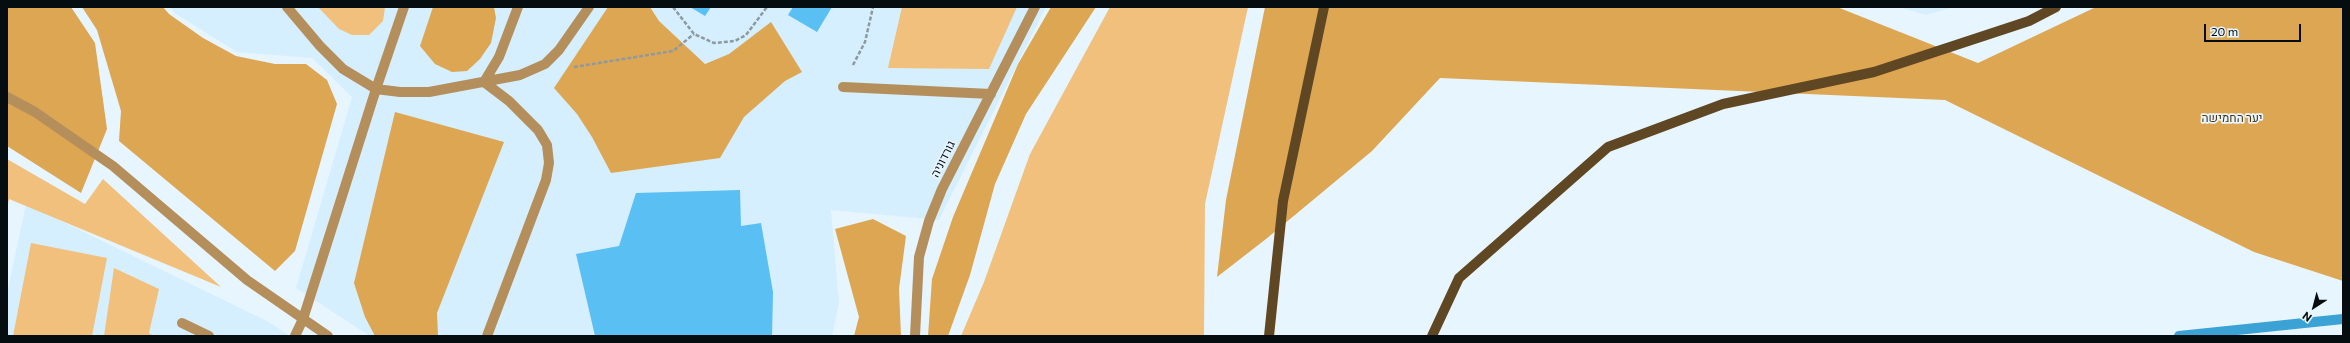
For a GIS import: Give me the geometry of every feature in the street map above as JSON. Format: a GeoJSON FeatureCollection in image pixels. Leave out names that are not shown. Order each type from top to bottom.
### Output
{"type":"FeatureCollection","features":[{"type":"Feature","properties":{"kind":"main road"},"geometry":{"type":"LineString","coordinates":[[1269,336],[1283,201],[1324,7]]}},
{"type":"Feature","properties":{"kind":"main road"},"geometry":{"type":"LineString","coordinates":[[1432,336],[1459,278],[1608,147],[1723,104],[1874,72],[2029,21],[2056,7]]}},
{"type":"Feature","properties":{"kind":"street"},"geometry":{"type":"LineString","coordinates":[[288,7],[320,46],[343,69],[376,90],[429,92],[520,75],[545,64],[559,50],[589,7]]}},
{"type":"Feature","properties":{"kind":"street"},"geometry":{"type":"LineString","coordinates":[[295,336],[303,319],[404,7]]}},
{"type":"Feature","properties":{"kind":"street"},"geometry":{"type":"LineString","coordinates":[[484,82],[499,56],[518,7]]}},
{"type":"Feature","properties":{"kind":"street","name":"גורדוניה"},"geometry":{"type":"LineString","coordinates":[[915,336],[919,257],[929,221],[942,189],[1035,7]]}},
{"type":"Feature","properties":{"kind":"street"},"geometry":{"type":"LineString","coordinates":[[484,82],[509,101],[538,130],[546,145],[549,164],[546,180],[487,336]]}},
{"type":"Feature","properties":{"kind":"street"},"geometry":{"type":"LineString","coordinates":[[843,87],[991,94]]}},
{"type":"Feature","properties":{"kind":"street"},"geometry":{"type":"LineString","coordinates":[[7,96],[35,112],[113,166],[247,280],[328,336]]}},
{"type":"Feature","properties":{"kind":"street"},"geometry":{"type":"LineString","coordinates":[[182,323],[209,336]]}},
{"type":"Feature","properties":{"kind":"path"},"geometry":{"type":"LineString","coordinates":[[673,7],[694,34],[714,44],[735,41],[746,35],[767,7]]}},
{"type":"Feature","properties":{"kind":"path"},"geometry":{"type":"LineString","coordinates":[[843,87],[865,42],[873,7]]}},
{"type":"Feature","properties":{"kind":"path"},"geometry":{"type":"LineString","coordinates":[[566,68],[673,51],[694,34]]}},
{"type":"Feature","properties":{"kind":"shaded area"},"geometry":{"type":"Polygon","coordinates":[[[170,7],[1046,7],[939,220],[831,210],[839,303],[832,336],[370,336],[296,288],[352,97],[312,58],[237,52],[176,14],[170,7]]]}},
{"type":"Feature","properties":{"kind":"shaded area"},"geometry":{"type":"Polygon","coordinates":[[[318,7],[385,7],[383,21],[369,35],[352,35],[339,29],[318,7]]]}},
{"type":"Feature","properties":{"kind":"shaded area"},"geometry":{"type":"Polygon","coordinates":[[[902,7],[1017,7],[989,69],[888,68],[902,7]]]}},
{"type":"Feature","properties":{"kind":"shaded area"},"geometry":{"type":"Polygon","coordinates":[[[1110,7],[1248,7],[1205,204],[1204,336],[961,336],[984,282],[1030,154],[1110,7]]]}},
{"type":"Feature","properties":{"kind":"shaded area"},"geometry":{"type":"Polygon","coordinates":[[[1899,7],[1954,7],[1926,15],[1899,7]]]}},
{"type":"Feature","properties":{"kind":"shaded area"},"geometry":{"type":"Polygon","coordinates":[[[7,159],[85,204],[103,179],[221,287],[9,199],[7,208],[7,159]]]}},
{"type":"Feature","properties":{"kind":"shaded area"},"geometry":{"type":"Polygon","coordinates":[[[26,204],[267,321],[290,336],[7,336],[7,294],[26,204]]]}},
{"type":"Feature","properties":{"kind":"shaded area"},"geometry":{"type":"Polygon","coordinates":[[[31,243],[107,258],[92,336],[13,336],[31,243]]]}},
{"type":"Feature","properties":{"kind":"shaded area"},"geometry":{"type":"Polygon","coordinates":[[[114,268],[159,289],[149,333],[153,336],[104,336],[114,268]]]}},
{"type":"Feature","properties":{"kind":"green space"},"geometry":{"type":"Polygon","coordinates":[[[7,7],[71,7],[95,43],[107,129],[81,193],[7,146],[7,7]]]}},
{"type":"Feature","properties":{"kind":"green space"},"geometry":{"type":"Polygon","coordinates":[[[82,7],[163,7],[169,14],[203,38],[236,56],[275,64],[306,64],[327,80],[337,104],[295,251],[275,271],[119,141],[121,111],[97,30],[82,7]]]}},
{"type":"Feature","properties":{"kind":"green space"},"geometry":{"type":"Polygon","coordinates":[[[433,7],[494,7],[496,18],[491,43],[480,59],[467,71],[452,72],[435,64],[420,46],[433,7]]]}},
{"type":"Feature","properties":{"kind":"green space"},"geometry":{"type":"Polygon","coordinates":[[[608,7],[650,7],[659,21],[705,64],[729,54],[771,22],[802,72],[785,81],[744,117],[720,158],[611,173],[592,137],[577,114],[554,88],[608,7]]]}},
{"type":"Feature","properties":{"kind":"green space"},"geometry":{"type":"Polygon","coordinates":[[[1051,7],[1096,7],[1026,114],[995,184],[970,275],[948,336],[928,336],[932,279],[953,217],[1018,64],[1051,7]]]}},
{"type":"Feature","properties":{"kind":"green space","name":"יער החמישה"},"geometry":{"type":"Polygon","coordinates":[[[1265,7],[1837,7],[1978,63],[2096,7],[2343,7],[2343,281],[2254,252],[1945,100],[1440,78],[1372,151],[1266,239],[1217,277],[1226,200],[1265,7]]]}},
{"type":"Feature","properties":{"kind":"green space"},"geometry":{"type":"Polygon","coordinates":[[[395,112],[504,142],[437,313],[438,336],[375,336],[365,317],[354,283],[395,112]]]}},
{"type":"Feature","properties":{"kind":"green space"},"geometry":{"type":"Polygon","coordinates":[[[873,219],[906,236],[899,289],[901,336],[854,336],[859,317],[835,229],[873,219]]]}},
{"type":"Feature","properties":{"kind":"building"},"geometry":{"type":"Polygon","coordinates":[[[690,7],[711,7],[705,16],[690,7]]]}},
{"type":"Feature","properties":{"kind":"building"},"geometry":{"type":"Polygon","coordinates":[[[793,7],[832,7],[817,32],[788,15],[793,7]]]}},
{"type":"Feature","properties":{"kind":"building"},"geometry":{"type":"Polygon","coordinates":[[[740,190],[741,226],[761,223],[773,292],[772,336],[595,336],[576,254],[619,246],[636,193],[740,190]]]}},
{"type":"Feature","properties":{"kind":"waterway"},"geometry":{"type":"LineString","coordinates":[[2179,336],[2343,319]]}}]}
